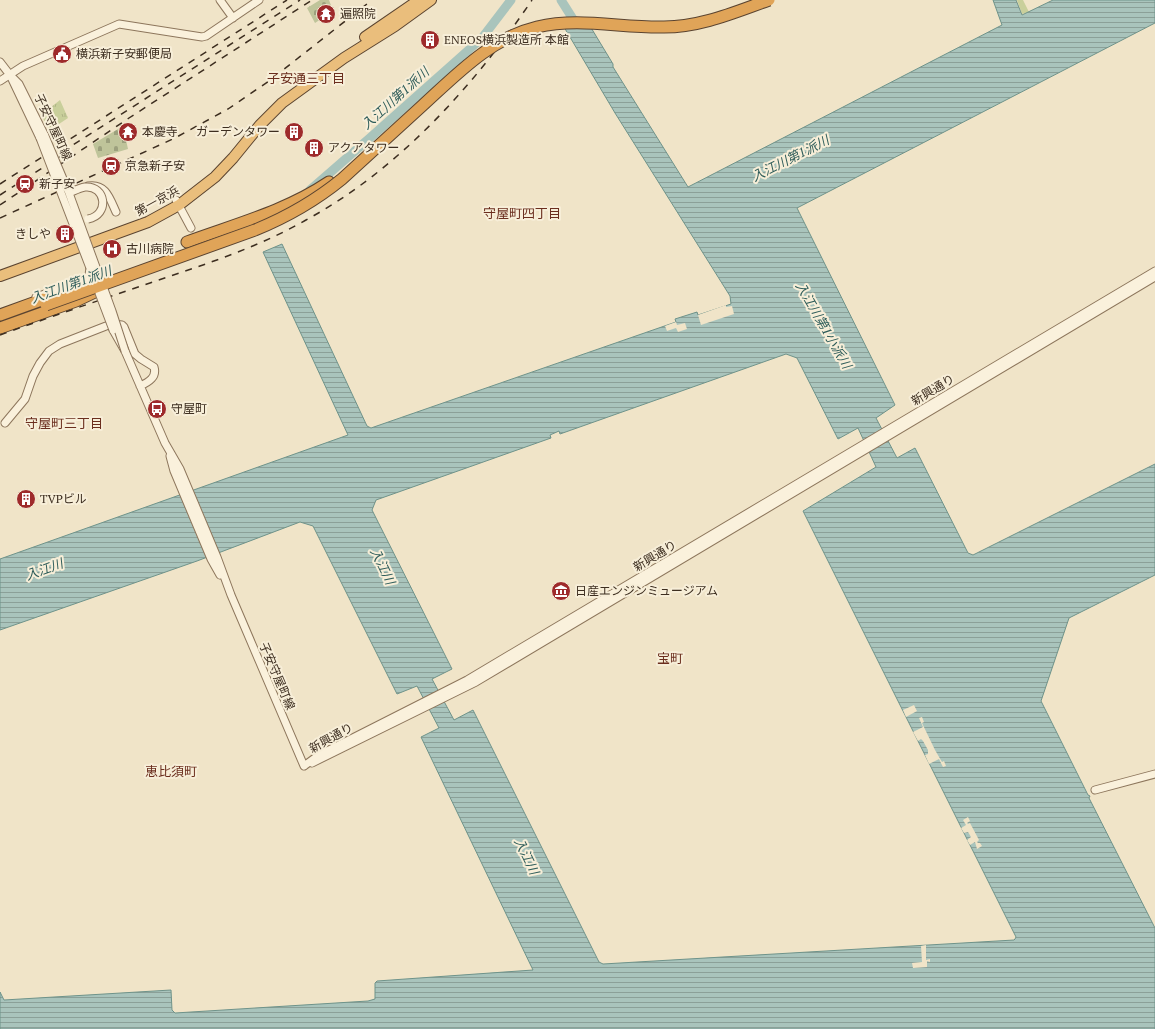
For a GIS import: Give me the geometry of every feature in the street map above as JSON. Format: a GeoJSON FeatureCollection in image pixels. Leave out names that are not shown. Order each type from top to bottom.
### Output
{"type":"FeatureCollection","features":[{"type":"Feature","properties":{"kind":"highway","name":"第一京浜"},"geometry":{"type":"LineString","coordinates":[[0,270],[146,216],[177,202],[213,171],[257,120],[290,90],[419,0]]}},
{"type":"Feature","properties":{"kind":"highway","name":"第一京浜"},"geometry":{"type":"LineString","coordinates":[[0,276],[148,222],[215,177],[282,103],[344,58],[395,26],[431,0]]}},
{"type":"Feature","properties":{"kind":"highway"},"geometry":{"type":"LineString","coordinates":[[0,315],[265,219],[299,203],[329,182],[472,53],[490,40],[512,28],[543,19],[570,16],[632,21],[678,20],[712,14],[764,0]]}},
{"type":"Feature","properties":{"kind":"highway"},"geometry":{"type":"LineString","coordinates":[[105,290],[254,234],[308,204],[333,187],[463,69],[486,50],[509,36],[537,27],[570,23],[644,27],[680,26],[717,18],[748,4],[769,0]]}},
{"type":"Feature","properties":{"kind":"highway"},"geometry":{"type":"LineString","coordinates":[[187,242],[282,208],[309,195],[329,182]]}},
{"type":"Feature","properties":{"kind":"highway"},"geometry":{"type":"LineString","coordinates":[[0,321],[279,220]]}},
{"type":"Feature","properties":{"kind":"highway"},"geometry":{"type":"LineString","coordinates":[[191,228],[200,235],[209,234]]}},
{"type":"Feature","properties":{"kind":"highway"},"geometry":{"type":"LineString","coordinates":[[0,327],[76,301],[124,277]]}},
{"type":"Feature","properties":{"kind":"highway"},"geometry":{"type":"LineString","coordinates":[[0,327],[45,310],[95,283]]}},
{"type":"Feature","properties":{"kind":"street"},"geometry":{"type":"LineString","coordinates":[[220,0],[233,18]]}},
{"type":"Feature","properties":{"kind":"street"},"geometry":{"type":"LineString","coordinates":[[0,81],[23,66],[119,24],[202,37],[259,0]]}},
{"type":"Feature","properties":{"kind":"street","name":"子安守屋町線"},"geometry":{"type":"LineString","coordinates":[[0,62],[10,75],[43,137],[69,192],[105,290],[124,351]]}},
{"type":"Feature","properties":{"kind":"street","name":"子安守屋町線"},"geometry":{"type":"LineString","coordinates":[[43,137],[106,313],[166,443],[174,470],[186,491],[304,766]]}},
{"type":"Feature","properties":{"kind":"street"},"geometry":{"type":"LineString","coordinates":[[69,192],[82,187],[85,187],[94,188],[100,193],[103,199],[99,214],[92,218],[80,217],[74,212],[71,204],[74,193],[81,188],[83,187],[85,186],[90,185],[104,189],[116,212]]}},
{"type":"Feature","properties":{"kind":"street"},"geometry":{"type":"LineString","coordinates":[[177,202],[191,228]]}},
{"type":"Feature","properties":{"kind":"street"},"geometry":{"type":"LineString","coordinates":[[0,310],[85,280],[89,275],[90,268]]}},
{"type":"Feature","properties":{"kind":"street","name":"新興通り"},"geometry":{"type":"LineString","coordinates":[[887,434],[1155,270]]}},
{"type":"Feature","properties":{"kind":"street","name":"新興通り"},"geometry":{"type":"LineString","coordinates":[[304,766],[321,760],[421,706],[507,664],[865,447],[1155,278]]}},
{"type":"Feature","properties":{"kind":"street"},"geometry":{"type":"LineString","coordinates":[[5,423],[25,399],[33,376],[49,351],[60,344],[113,324],[122,325],[124,327],[135,354],[154,367],[155,373],[153,377],[150,381],[140,386]]}},
{"type":"Feature","properties":{"kind":"street"},"geometry":{"type":"LineString","coordinates":[[1095,790],[1155,774]]}},
{"type":"Feature","properties":{"kind":"green space"},"geometry":{"type":"Polygon","coordinates":[[[320,0],[329,0],[332,8],[323,14],[324,17],[315,23],[307,8],[320,0]]]}},
{"type":"Feature","properties":{"kind":"green space"},"geometry":{"type":"Polygon","coordinates":[[[1017,0],[1023,0],[1029,12],[1022,14],[1017,0]]]}},
{"type":"Feature","properties":{"kind":"green space"},"geometry":{"type":"Polygon","coordinates":[[[60,100],[68,118],[50,130],[41,115],[60,100]]]}},
{"type":"Feature","properties":{"kind":"green space"},"geometry":{"type":"Polygon","coordinates":[[[123,126],[128,149],[98,158],[93,144],[123,126]]]}},
{"type":"Feature","properties":{"kind":"water"},"geometry":{"type":"Polygon","coordinates":[[[993,0],[1016,0],[1022,15],[1053,0],[1155,0],[1155,23],[797,208],[895,405],[876,418],[897,458],[915,448],[968,553],[973,555],[1155,464],[1155,575],[1069,618],[1041,701],[1155,928],[1155,1029],[0,1029],[0,992],[4,1000],[171,990],[172,1010],[175,1013],[368,1001],[375,999],[375,983],[377,981],[533,970],[421,737],[439,728],[417,686],[397,694],[313,526],[300,522],[197,561],[0,630],[0,559],[348,435],[263,252],[282,244],[367,426],[371,428],[676,322],[675,319],[697,312],[698,315],[731,304],[730,296],[615,113],[564,27],[590,26],[613,64],[613,67],[688,187],[1002,25],[993,0]],[[786,354],[560,434],[559,431],[550,435],[551,438],[376,500],[372,510],[452,669],[432,679],[454,720],[473,710],[599,962],[603,964],[1014,940],[1016,937],[803,511],[876,467],[858,428],[838,439],[797,358],[786,354]]]}},
{"type":"Feature","properties":{"kind":"pier"},"geometry":{"type":"Polygon","coordinates":[[[726,305],[726,307],[732,306],[734,314],[701,325],[698,315],[726,305]]]}},
{"type":"Feature","properties":{"kind":"pier"},"geometry":{"type":"Polygon","coordinates":[[[676,322],[677,325],[685,323],[687,329],[678,332],[676,328],[667,331],[665,326],[676,322]]]}},
{"type":"Feature","properties":{"kind":"pier"},"geometry":{"type":"Polygon","coordinates":[[[914,705],[917,711],[906,717],[903,710],[914,705]]]}},
{"type":"Feature","properties":{"kind":"pier"},"geometry":{"type":"Polygon","coordinates":[[[922,717],[924,722],[922,723],[935,750],[946,766],[943,767],[939,759],[929,764],[925,755],[928,754],[928,750],[921,739],[918,741],[913,732],[923,727],[919,718],[922,717]]]}},
{"type":"Feature","properties":{"kind":"pier"},"geometry":{"type":"Polygon","coordinates":[[[968,817],[970,821],[967,823],[970,823],[979,840],[977,842],[982,846],[977,849],[975,842],[970,845],[967,840],[971,837],[968,832],[964,833],[961,828],[966,825],[963,820],[968,817]]]}},
{"type":"Feature","properties":{"kind":"pier"},"geometry":{"type":"Polygon","coordinates":[[[926,945],[926,960],[930,959],[930,962],[927,961],[927,967],[913,968],[912,963],[922,962],[921,946],[926,945]]]}},
{"type":"Feature","properties":{"kind":"waterway","name":"入江川第1派川"},"geometry":{"type":"LineString","coordinates":[[310,190],[482,38],[511,0]]}},
{"type":"Feature","properties":{"kind":"waterway","name":"入江川第1派川"},"geometry":{"type":"LineString","coordinates":[[561,0],[578,27]]}},
{"type":"Feature","properties":{"kind":"railway"},"geometry":{"type":"LineString","coordinates":[[0,184],[287,0]]}},
{"type":"Feature","properties":{"kind":"railway"},"geometry":{"type":"LineString","coordinates":[[62,152],[300,0]]}},
{"type":"Feature","properties":{"kind":"railway"},"geometry":{"type":"LineString","coordinates":[[0,205],[129,118],[312,0]]}},
{"type":"Feature","properties":{"kind":"railway"},"geometry":{"type":"LineString","coordinates":[[0,218],[175,138],[228,109],[269,81],[372,0]]}},
{"type":"Feature","properties":{"kind":"railway"},"geometry":{"type":"LineString","coordinates":[[0,335],[210,263],[287,230],[340,200],[372,177],[432,124],[485,64],[532,0]]}},
{"type":"Feature","properties":{"kind":"railway"},"geometry":{"type":"LineString","coordinates":[[0,195],[69,151]]}},
{"type":"Feature","properties":{"kind":"place","name":"遍照院"},"geometry":{"type":"Point","coordinates":[326,14]}},
{"type":"Feature","properties":{"kind":"place","name":"ENEOS横浜製造所 本館"},"geometry":{"type":"Point","coordinates":[430,40]}},
{"type":"Feature","properties":{"kind":"place","name":"横浜新子安郵便局"},"geometry":{"type":"Point","coordinates":[62,54]}},
{"type":"Feature","properties":{"kind":"place","name":"本慶寺"},"geometry":{"type":"Point","coordinates":[128,132]}},
{"type":"Feature","properties":{"kind":"place","name":"ガーデンタワー"},"geometry":{"type":"Point","coordinates":[294,132]}},
{"type":"Feature","properties":{"kind":"place","name":"アクアタワー"},"geometry":{"type":"Point","coordinates":[314,148]}},
{"type":"Feature","properties":{"kind":"place","name":"京急新子安"},"geometry":{"type":"Point","coordinates":[111,166]}},
{"type":"Feature","properties":{"kind":"place","name":"新子安"},"geometry":{"type":"Point","coordinates":[25,184]}},
{"type":"Feature","properties":{"kind":"place","name":"きしや"},"geometry":{"type":"Point","coordinates":[65,234]}},
{"type":"Feature","properties":{"kind":"place","name":"古川病院"},"geometry":{"type":"Point","coordinates":[112,249]}},
{"type":"Feature","properties":{"kind":"place","name":"守屋町"},"geometry":{"type":"Point","coordinates":[157,409]}},
{"type":"Feature","properties":{"kind":"place","name":"TVPビル"},"geometry":{"type":"Point","coordinates":[26,499]}},
{"type":"Feature","properties":{"kind":"place","name":"日産エンジンミュージアム"},"geometry":{"type":"Point","coordinates":[561,591]}},
{"type":"Feature","properties":{"kind":"district","name":"子安通三丁目"},"geometry":{"type":"Point","coordinates":[306,78]}},
{"type":"Feature","properties":{"kind":"district","name":"守屋町四丁目"},"geometry":{"type":"Point","coordinates":[522,213]}},
{"type":"Feature","properties":{"kind":"district","name":"守屋町三丁目"},"geometry":{"type":"Point","coordinates":[64,423]}},
{"type":"Feature","properties":{"kind":"district","name":"宝町"},"geometry":{"type":"Point","coordinates":[670,658]}},
{"type":"Feature","properties":{"kind":"district","name":"恵比須町"},"geometry":{"type":"Point","coordinates":[171,771]}},
{"type":"Feature","properties":{"kind":"water label","name":"入江川第1小派川"},"geometry":{"type":"Point","coordinates":[824,325]}},
{"type":"Feature","properties":{"kind":"water label","name":"入江川"},"geometry":{"type":"Point","coordinates":[383,566]}},
{"type":"Feature","properties":{"kind":"water label","name":"入江川"},"geometry":{"type":"Point","coordinates":[44,569]}},
{"type":"Feature","properties":{"kind":"water label","name":"入江川"},"geometry":{"type":"Point","coordinates":[527,856]}}]}
